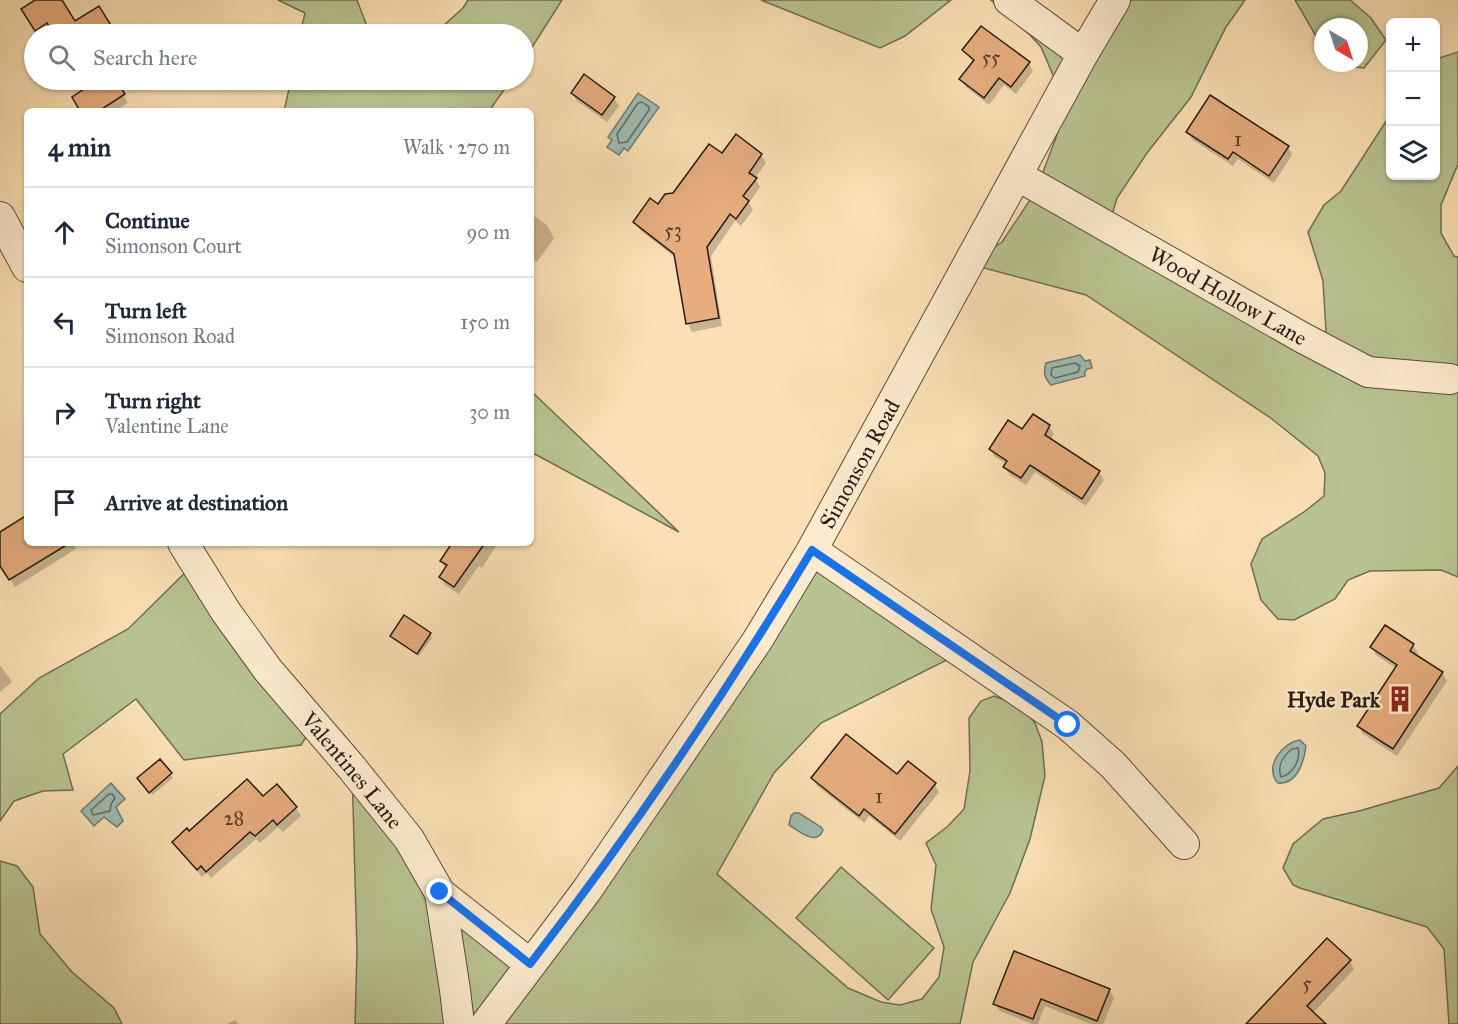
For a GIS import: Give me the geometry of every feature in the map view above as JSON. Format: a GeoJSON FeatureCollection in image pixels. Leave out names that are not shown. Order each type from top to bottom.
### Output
{"type":"FeatureCollection","features":[{"type":"Feature","properties":{"kind":"street"},"geometry":{"type":"LineString","coordinates":[[1009,0],[1083,54]]}},
{"type":"Feature","properties":{"kind":"street","name":"Simonson Road"},"geometry":{"type":"LineString","coordinates":[[486,1024],[587,890],[682,754],[757,640],[812,550],[1083,54],[1115,0]]}},
{"type":"Feature","properties":{"kind":"street","name":"Wood Hollow Lane"},"geometry":{"type":"LineString","coordinates":[[1018,176],[1303,338],[1368,372],[1450,378]]}},
{"type":"Feature","properties":{"kind":"street"},"geometry":{"type":"LineString","coordinates":[[0,217],[24,261]]}},
{"type":"Feature","properties":{"kind":"street","name":"Valentines Lane"},"geometry":{"type":"LineString","coordinates":[[185,546],[226,612],[268,670],[345,759],[409,839],[440,892],[459,1024]]}},
{"type":"Feature","properties":{"kind":"street"},"geometry":{"type":"LineString","coordinates":[[812,550],[1068,725],[1113,765],[1184,844]]}},
{"type":"Feature","properties":{"kind":"street"},"geometry":{"type":"LineString","coordinates":[[440,892],[530,964]]}},
{"type":"Feature","properties":{"kind":"green space"},"geometry":{"type":"Polygon","coordinates":[[[278,0],[357,0],[366,24],[302,24],[305,13],[278,0]]]}},
{"type":"Feature","properties":{"kind":"green space"},"geometry":{"type":"Polygon","coordinates":[[[468,0],[562,0],[534,44],[534,24],[445,24],[463,8],[468,0]]]}},
{"type":"Feature","properties":{"kind":"green space"},"geometry":{"type":"Polygon","coordinates":[[[761,0],[951,0],[905,36],[880,48],[761,0]]]}},
{"type":"Feature","properties":{"kind":"green space"},"geometry":{"type":"Polygon","coordinates":[[[991,0],[1002,0],[1070,47],[1125,0],[1245,0],[1226,27],[1191,97],[1147,153],[1117,198],[1111,218],[1327,347],[1323,281],[1308,232],[1324,205],[1341,191],[1386,121],[1386,180],[1440,180],[1440,58],[1458,52],[1458,164],[1441,205],[1441,233],[1454,256],[1458,257],[1458,577],[1441,570],[1370,571],[1348,580],[1335,599],[1294,620],[1278,619],[1261,600],[1251,564],[1262,539],[1324,496],[1325,473],[1318,456],[1272,419],[1086,295],[969,264],[1002,242],[1036,191],[1058,132],[1056,82],[1041,47],[991,0]]]}},
{"type":"Feature","properties":{"kind":"green space"},"geometry":{"type":"Polygon","coordinates":[[[1295,0],[1350,0],[1371,18],[1386,40],[1368,63],[1368,18],[1314,18],[1314,33],[1295,0]]]}},
{"type":"Feature","properties":{"kind":"green space"},"geometry":{"type":"Polygon","coordinates":[[[289,90],[504,90],[491,108],[285,108],[289,90]]]}},
{"type":"Feature","properties":{"kind":"green space"},"geometry":{"type":"Polygon","coordinates":[[[534,394],[679,532],[534,454],[534,394]]]}},
{"type":"Feature","properties":{"kind":"green space"},"geometry":{"type":"Polygon","coordinates":[[[812,550],[955,656],[821,723],[774,773],[717,874],[848,988],[881,1002],[900,1005],[922,999],[939,977],[944,947],[931,909],[936,865],[926,843],[948,826],[964,809],[970,771],[969,718],[981,701],[994,696],[1019,705],[1035,723],[1042,742],[1045,776],[1030,839],[1010,893],[973,962],[960,1024],[355,1024],[357,951],[352,768],[440,893],[530,964],[812,550]]]}},
{"type":"Feature","properties":{"kind":"green space"},"geometry":{"type":"Polygon","coordinates":[[[196,562],[314,724],[301,745],[184,760],[136,699],[63,754],[73,790],[43,791],[14,801],[0,821],[0,714],[39,678],[128,629],[196,562]]]}},
{"type":"Feature","properties":{"kind":"green space"},"geometry":{"type":"Polygon","coordinates":[[[1458,766],[1458,1024],[1449,1024],[1444,949],[1427,927],[1300,888],[1293,885],[1283,868],[1293,844],[1323,819],[1439,788],[1458,766]]]}},
{"type":"Feature","properties":{"kind":"green space"},"geometry":{"type":"Polygon","coordinates":[[[0,861],[17,866],[33,887],[40,934],[72,972],[114,1008],[122,1024],[0,1024],[0,861]]]}},
{"type":"Feature","properties":{"kind":"green space"},"geometry":{"type":"Polygon","coordinates":[[[841,867],[934,948],[888,1000],[796,918],[841,867]]]}},
{"type":"Feature","properties":{"kind":"water"},"geometry":{"type":"Polygon","coordinates":[[[638,93],[659,107],[628,151],[624,148],[619,155],[607,147],[612,140],[608,137],[638,93]]]}},
{"type":"Feature","properties":{"kind":"water"},"geometry":{"type":"Polygon","coordinates":[[[1080,355],[1085,361],[1090,360],[1092,368],[1087,369],[1085,376],[1051,385],[1045,375],[1046,363],[1080,355]]]}},
{"type":"Feature","properties":{"kind":"water"},"geometry":{"type":"Polygon","coordinates":[[[1300,740],[1306,746],[1298,771],[1285,783],[1278,783],[1273,770],[1277,756],[1287,745],[1300,740]]]}},
{"type":"Feature","properties":{"kind":"water"},"geometry":{"type":"Polygon","coordinates":[[[111,783],[125,799],[116,807],[123,821],[117,827],[104,817],[94,826],[81,811],[111,783]]]}},
{"type":"Feature","properties":{"kind":"water"},"geometry":{"type":"Polygon","coordinates":[[[794,813],[799,813],[821,827],[823,830],[820,835],[807,836],[789,825],[794,813]]]}},
{"type":"Feature","properties":{"kind":"building"},"geometry":{"type":"Polygon","coordinates":[[[35,0],[62,0],[75,21],[99,6],[110,24],[31,24],[21,9],[35,0]]]}},
{"type":"Feature","properties":{"kind":"building"},"geometry":{"type":"Polygon","coordinates":[[[981,26],[1030,62],[1011,87],[999,78],[984,98],[959,79],[974,60],[962,50],[981,26]]]}},
{"type":"Feature","properties":{"kind":"building"},"geometry":{"type":"Polygon","coordinates":[[[584,74],[615,97],[602,115],[571,93],[584,74]]]}},
{"type":"Feature","properties":{"kind":"building"},"geometry":{"type":"Polygon","coordinates":[[[82,90],[122,90],[125,94],[104,108],[78,108],[72,97],[82,90]]]}},
{"type":"Feature","properties":{"kind":"building"},"geometry":{"type":"Polygon","coordinates":[[[1210,95],[1289,146],[1269,176],[1233,152],[1228,159],[1186,132],[1210,95]]]}},
{"type":"Feature","properties":{"kind":"building"},"geometry":{"type":"Polygon","coordinates":[[[736,134],[762,154],[749,173],[757,178],[743,196],[749,201],[736,219],[730,214],[707,247],[719,318],[686,324],[674,254],[633,222],[650,198],[658,204],[665,194],[673,193],[709,144],[722,153],[736,134]]]}},
{"type":"Feature","properties":{"kind":"building"},"geometry":{"type":"Polygon","coordinates":[[[1033,414],[1050,425],[1045,435],[1100,471],[1082,499],[1030,465],[1021,478],[1003,467],[1007,461],[989,449],[1008,420],[1022,429],[1033,414]]]}},
{"type":"Feature","properties":{"kind":"building"},"geometry":{"type":"Polygon","coordinates":[[[24,517],[24,546],[65,546],[9,580],[0,566],[0,532],[24,517]]]}},
{"type":"Feature","properties":{"kind":"building"},"geometry":{"type":"Polygon","coordinates":[[[450,546],[483,546],[454,587],[439,577],[447,565],[440,561],[450,546]]]}},
{"type":"Feature","properties":{"kind":"building"},"geometry":{"type":"Polygon","coordinates":[[[404,615],[431,633],[417,654],[390,636],[404,615]]]}},
{"type":"Feature","properties":{"kind":"building","name":"Hyde Park"},"geometry":{"type":"Polygon","coordinates":[[[1385,625],[1414,644],[1410,651],[1443,672],[1393,749],[1357,726],[1397,665],[1370,647],[1385,625]]]}},
{"type":"Feature","properties":{"kind":"building"},"geometry":{"type":"Polygon","coordinates":[[[846,734],[897,774],[908,761],[936,783],[895,834],[864,809],[859,816],[811,778],[846,734]]]}},
{"type":"Feature","properties":{"kind":"building"},"geometry":{"type":"Polygon","coordinates":[[[160,759],[172,773],[149,793],[137,778],[160,759]]]}},
{"type":"Feature","properties":{"kind":"building"},"geometry":{"type":"Polygon","coordinates":[[[247,779],[263,796],[277,784],[297,807],[277,825],[273,820],[255,836],[250,832],[206,872],[201,866],[197,870],[172,842],[187,828],[189,831],[247,779]]]}},
{"type":"Feature","properties":{"kind":"building"},"geometry":{"type":"Polygon","coordinates":[[[1327,938],[1351,960],[1307,1006],[1326,1024],[1246,1024],[1327,938]]]}},
{"type":"Feature","properties":{"kind":"building"},"geometry":{"type":"Polygon","coordinates":[[[1014,951],[1110,989],[1097,1021],[1041,999],[1033,1019],[993,1004],[1014,951]]]}},
{"type":"Feature","properties":{"kind":"place","name":"Hyde Park"},"geometry":{"type":"Point","coordinates":[1400,699]}},
{"type":"Feature","properties":{"kind":"route"},"geometry":{"type":"LineString","coordinates":[[440,892],[530,964],[587,890],[682,754],[757,640],[812,550],[1068,725]]}}]}
